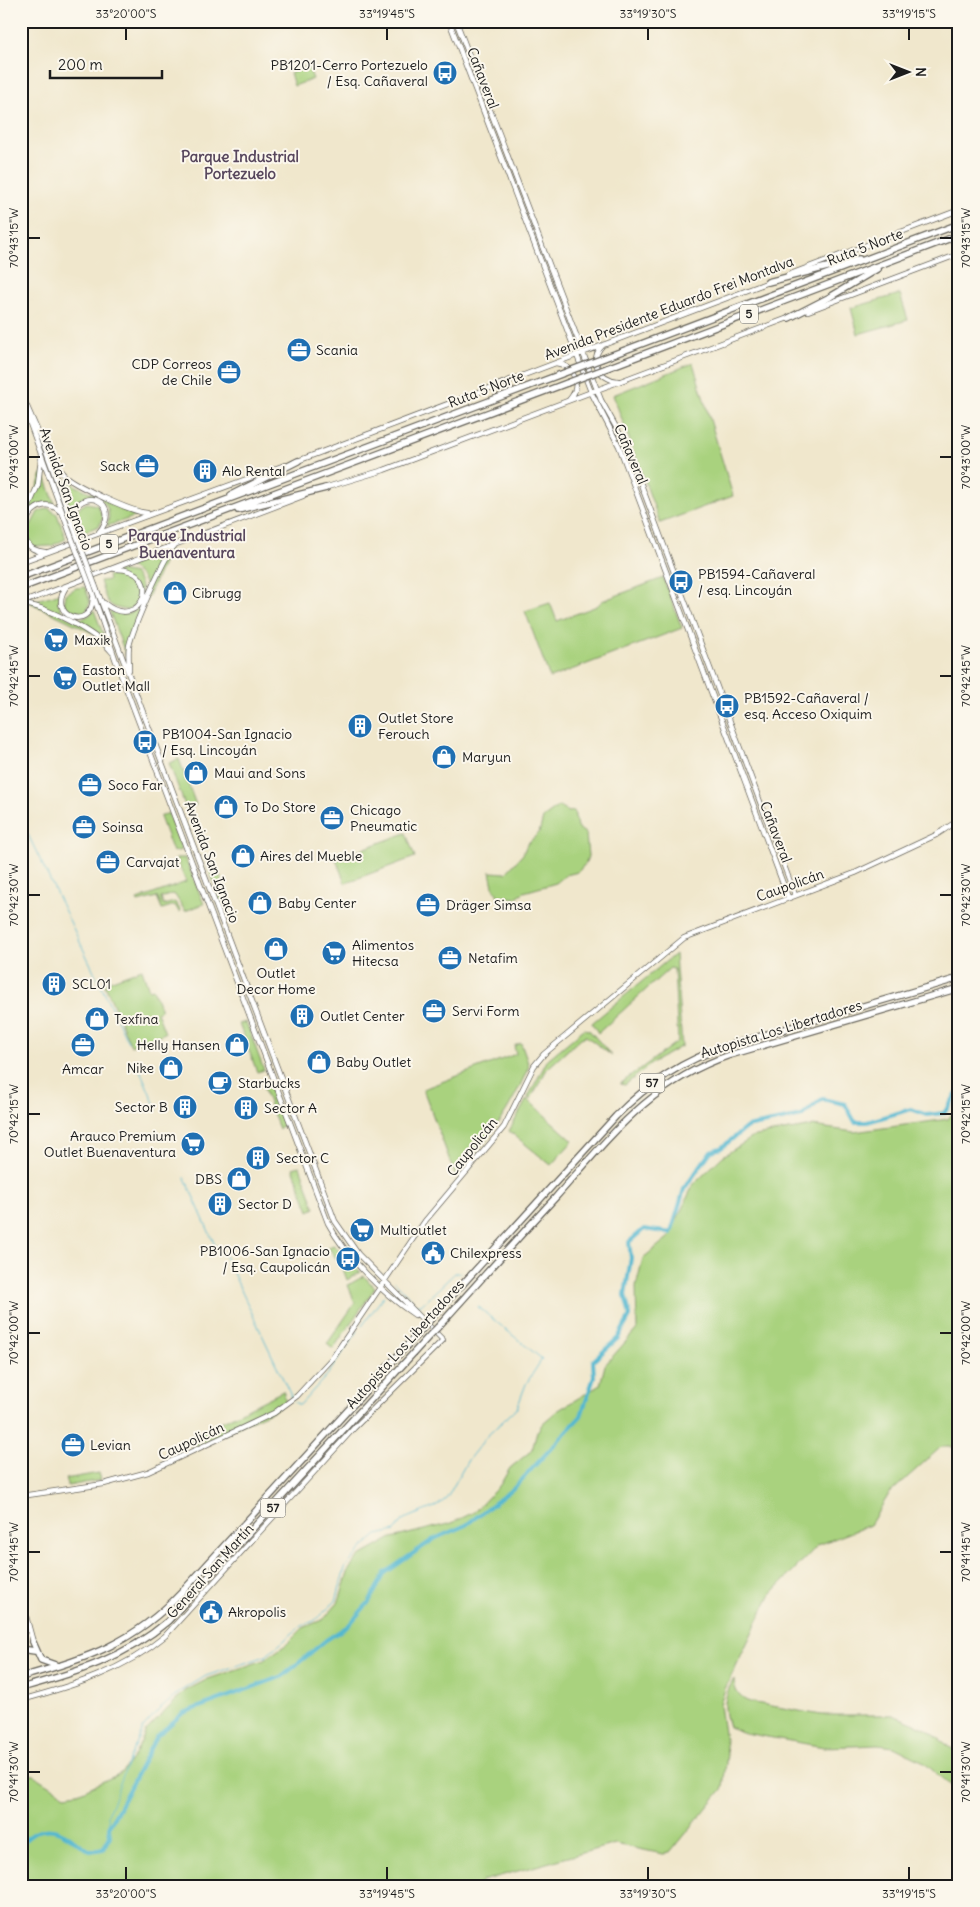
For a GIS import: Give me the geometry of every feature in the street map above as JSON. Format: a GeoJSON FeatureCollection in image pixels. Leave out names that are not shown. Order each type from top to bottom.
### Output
{"type":"FeatureCollection","features":[{"type":"Feature","properties":{"kind":"highway","name":"Ruta 5 Norte"},"geometry":{"type":"LineString","coordinates":[[21,577],[959,224]]}},
{"type":"Feature","properties":{"kind":"highway","name":"Ruta 5 Norte"},"geometry":{"type":"LineString","coordinates":[[21,588],[959,235]]}},
{"type":"Feature","properties":{"kind":"highway"},"geometry":{"type":"LineString","coordinates":[[768,282],[878,255]]}},
{"type":"Feature","properties":{"kind":"highway"},"geometry":{"type":"LineString","coordinates":[[789,318],[892,261]]}},
{"type":"Feature","properties":{"kind":"highway"},"geometry":{"type":"LineString","coordinates":[[197,511],[298,461]]}},
{"type":"Feature","properties":{"kind":"highway"},"geometry":{"type":"LineString","coordinates":[[209,518],[326,488]]}},
{"type":"Feature","properties":{"kind":"highway","name":"Autopista Los Libertadores"},"geometry":{"type":"LineString","coordinates":[[21,1677],[93,1656],[119,1643],[162,1612],[636,1096],[666,1074],[696,1057],[727,1046],[959,978]]}},
{"type":"Feature","properties":{"kind":"highway","name":"Autopista Los Libertadores"},"geometry":{"type":"LineString","coordinates":[[21,1688],[74,1673],[110,1659],[143,1640],[168,1621],[626,1119],[667,1085],[700,1067],[730,1055],[959,988]]}},
{"type":"Feature","properties":{"kind":"highway"},"geometry":{"type":"LineString","coordinates":[[33,1642],[35,1651],[43,1662],[62,1666]]}},
{"type":"Feature","properties":{"kind":"highway"},"geometry":{"type":"LineString","coordinates":[[28,1650],[35,1651]]}},
{"type":"Feature","properties":{"kind":"main road","name":"Cañaveral"},"geometry":{"type":"LineString","coordinates":[[449,21],[591,392],[619,446],[788,897]]}},
{"type":"Feature","properties":{"kind":"main road","name":"Cañaveral"},"geometry":{"type":"LineString","coordinates":[[456,21],[597,390],[627,447],[795,895]]}},
{"type":"Feature","properties":{"kind":"main road"},"geometry":{"type":"LineString","coordinates":[[457,41],[463,39]]}},
{"type":"Feature","properties":{"kind":"main road","name":"Avenida Presidente Eduardo Frei Montalva"},"geometry":{"type":"LineString","coordinates":[[21,562],[151,513],[298,461],[606,342],[959,210]]}},
{"type":"Feature","properties":{"kind":"main road"},"geometry":{"type":"LineString","coordinates":[[21,604],[326,488],[384,470],[959,254]]}},
{"type":"Feature","properties":{"kind":"main road"},"geometry":{"type":"LineString","coordinates":[[606,342],[598,351],[597,367],[606,378],[620,381]]}},
{"type":"Feature","properties":{"kind":"main road"},"geometry":{"type":"LineString","coordinates":[[553,363],[567,367],[575,378],[575,391],[568,401]]}},
{"type":"Feature","properties":{"kind":"main road","name":"Avenida San Ignacio"},"geometry":{"type":"LineString","coordinates":[[21,393],[45,448],[71,519],[74,535]]}},
{"type":"Feature","properties":{"kind":"main road","name":"Avenida San Ignacio"},"geometry":{"type":"LineString","coordinates":[[21,399],[63,515],[74,535],[93,585],[102,602],[316,1171],[341,1232],[373,1270],[443,1340]]}},
{"type":"Feature","properties":{"kind":"main road"},"geometry":{"type":"LineString","coordinates":[[45,448],[60,470],[70,480],[131,510],[151,513]]}},
{"type":"Feature","properties":{"kind":"main road"},"geometry":{"type":"LineString","coordinates":[[21,524],[38,484],[41,457]]}},
{"type":"Feature","properties":{"kind":"main road"},"geometry":{"type":"LineString","coordinates":[[71,519],[75,507],[81,502],[90,499],[98,500],[104,506],[107,516],[105,524],[98,533]]}},
{"type":"Feature","properties":{"kind":"main road"},"geometry":{"type":"LineString","coordinates":[[46,552],[34,550],[26,544],[24,532],[29,519],[36,507],[46,504],[54,506],[63,515]]}},
{"type":"Feature","properties":{"kind":"main road"},"geometry":{"type":"LineString","coordinates":[[129,675],[128,655],[132,636],[164,560],[176,544]]}},
{"type":"Feature","properties":{"kind":"main road"},"geometry":{"type":"LineString","coordinates":[[102,602],[114,610],[125,612],[138,606],[144,595],[143,584],[137,574],[125,569],[109,570]]}},
{"type":"Feature","properties":{"kind":"main road","name":"Avenida San Ignacio"},"geometry":{"type":"LineString","coordinates":[[93,585],[93,594],[118,667],[328,1223],[340,1244],[369,1275],[418,1317]]}},
{"type":"Feature","properties":{"kind":"main road"},"geometry":{"type":"LineString","coordinates":[[67,586],[62,594],[61,603],[64,611],[72,617],[82,617],[88,613],[92,606],[93,594]]}},
{"type":"Feature","properties":{"kind":"main road"},"geometry":{"type":"LineString","coordinates":[[21,604],[38,607],[91,633],[104,643],[114,655]]}},
{"type":"Feature","properties":{"kind":"main road"},"geometry":{"type":"LineString","coordinates":[[118,667],[121,664],[125,664]]}},
{"type":"Feature","properties":{"kind":"main road"},"geometry":{"type":"LineString","coordinates":[[164,788],[171,786]]}},
{"type":"Feature","properties":{"kind":"main road","name":"Caupolicán"},"geometry":{"type":"LineString","coordinates":[[21,1496],[104,1484],[148,1472],[268,1416],[292,1400],[333,1357],[425,1221],[504,1127],[534,1066],[542,1056],[680,940],[869,867],[936,834],[959,820]]}},
{"type":"Feature","properties":{"kind":"main road"},"geometry":{"type":"LineString","coordinates":[[217,928],[224,926]]}},
{"type":"Feature","properties":{"kind":"main road"},"geometry":{"type":"LineString","coordinates":[[262,1049],[269,1046]]}},
{"type":"Feature","properties":{"kind":"main road"},"geometry":{"type":"LineString","coordinates":[[309,1174],[313,1175],[316,1171]]}},
{"type":"Feature","properties":{"kind":"main road"},"geometry":{"type":"LineString","coordinates":[[317,1195],[324,1192]]}},
{"type":"Feature","properties":{"kind":"main road"},"geometry":{"type":"LineString","coordinates":[[369,1275],[373,1270]]}},
{"type":"Feature","properties":{"kind":"main road","name":"General San Martín"},"geometry":{"type":"LineString","coordinates":[[21,1700],[72,1686],[112,1670],[139,1656],[165,1636],[354,1428],[443,1340]]}},
{"type":"Feature","properties":{"kind":"main road"},"geometry":{"type":"LineString","coordinates":[[21,1598],[33,1642]]}},
{"type":"Feature","properties":{"kind":"green space"},"geometry":{"type":"Polygon","coordinates":[[[308,66],[313,79],[294,86],[290,73],[308,66]]]}},
{"type":"Feature","properties":{"kind":"green space"},"geometry":{"type":"Polygon","coordinates":[[[900,294],[908,320],[858,334],[851,308],[900,294]]]}},
{"type":"Feature","properties":{"kind":"green space"},"geometry":{"type":"Polygon","coordinates":[[[693,363],[733,496],[660,523],[613,395],[693,363]]]}},
{"type":"Feature","properties":{"kind":"green space"},"geometry":{"type":"Polygon","coordinates":[[[43,471],[55,504],[41,503],[36,506],[32,509],[23,526],[43,471]]]}},
{"type":"Feature","properties":{"kind":"green space"},"geometry":{"type":"Polygon","coordinates":[[[61,476],[72,484],[140,515],[107,526],[109,516],[107,508],[97,498],[90,497],[76,502],[71,510],[60,478],[61,476]]]}},
{"type":"Feature","properties":{"kind":"green space"},"geometry":{"type":"Polygon","coordinates":[[[87,503],[97,505],[103,517],[99,526],[81,533],[76,515],[79,509],[87,503]]]}},
{"type":"Feature","properties":{"kind":"green space"},"geometry":{"type":"Polygon","coordinates":[[[48,508],[57,514],[66,539],[51,546],[34,547],[28,540],[29,529],[38,512],[48,508]]]}},
{"type":"Feature","properties":{"kind":"green space"},"geometry":{"type":"Polygon","coordinates":[[[169,550],[128,642],[126,656],[109,610],[120,614],[131,613],[139,608],[146,592],[145,582],[139,574],[128,567],[169,550]]]}},
{"type":"Feature","properties":{"kind":"green space"},"geometry":{"type":"Polygon","coordinates":[[[120,571],[135,574],[140,584],[140,598],[128,610],[115,607],[108,602],[100,581],[109,580],[108,576],[120,571]]]}},
{"type":"Feature","properties":{"kind":"green space"},"geometry":{"type":"Polygon","coordinates":[[[663,578],[682,628],[550,678],[525,611],[550,603],[557,621],[597,606],[602,601],[663,578]]]}},
{"type":"Feature","properties":{"kind":"green space"},"geometry":{"type":"Polygon","coordinates":[[[85,587],[90,602],[86,612],[80,615],[71,613],[64,606],[66,594],[76,588],[85,587]]]}},
{"type":"Feature","properties":{"kind":"green space"},"geometry":{"type":"Polygon","coordinates":[[[61,593],[58,602],[63,614],[80,619],[91,614],[94,610],[105,639],[29,602],[61,593]]]}},
{"type":"Feature","properties":{"kind":"green space"},"geometry":{"type":"Polygon","coordinates":[[[179,759],[196,805],[186,808],[169,763],[179,759]]]}},
{"type":"Feature","properties":{"kind":"green space"},"geometry":{"type":"Polygon","coordinates":[[[559,806],[569,812],[574,811],[577,827],[586,834],[588,856],[586,863],[578,872],[566,875],[556,883],[524,892],[515,898],[498,896],[493,886],[490,872],[506,873],[523,854],[527,844],[539,833],[543,818],[559,806]]]}},
{"type":"Feature","properties":{"kind":"green space"},"geometry":{"type":"Polygon","coordinates":[[[168,813],[182,850],[173,852],[160,817],[168,813]]]}},
{"type":"Feature","properties":{"kind":"green space"},"geometry":{"type":"Polygon","coordinates":[[[406,833],[415,857],[345,883],[336,859],[406,833]]]}},
{"type":"Feature","properties":{"kind":"green space"},"geometry":{"type":"Polygon","coordinates":[[[176,858],[185,858],[204,904],[185,911],[175,895],[172,894],[161,898],[163,905],[175,902],[181,911],[179,912],[175,905],[162,909],[157,897],[138,902],[137,900],[186,882],[176,858]]]}},
{"type":"Feature","properties":{"kind":"green space"},"geometry":{"type":"Polygon","coordinates":[[[214,860],[229,900],[221,903],[207,863],[214,860]]]}},
{"type":"Feature","properties":{"kind":"green space"},"geometry":{"type":"Polygon","coordinates":[[[675,954],[682,1046],[651,1064],[625,1085],[620,1084],[678,1041],[674,969],[670,968],[598,1033],[592,1023],[675,954]]]}},
{"type":"Feature","properties":{"kind":"green space"},"geometry":{"type":"Polygon","coordinates":[[[142,969],[149,990],[153,989],[161,1010],[157,1012],[165,1033],[131,1046],[104,983],[142,969]]]}},
{"type":"Feature","properties":{"kind":"green space"},"geometry":{"type":"Polygon","coordinates":[[[246,1022],[264,1070],[257,1072],[239,1024],[246,1022]]]}},
{"type":"Feature","properties":{"kind":"green space"},"geometry":{"type":"Polygon","coordinates":[[[584,1029],[589,1030],[612,1056],[586,1036],[581,1038],[547,1069],[530,1100],[528,1097],[548,1059],[584,1029]]]}},
{"type":"Feature","properties":{"kind":"green space"},"geometry":{"type":"Polygon","coordinates":[[[521,1043],[529,1066],[514,1098],[479,1150],[456,1177],[423,1089],[516,1054],[514,1046],[521,1043]]]}},
{"type":"Feature","properties":{"kind":"green space"},"geometry":{"type":"Polygon","coordinates":[[[269,1084],[284,1124],[279,1129],[263,1087],[269,1084]]]}},
{"type":"Feature","properties":{"kind":"green space"},"geometry":{"type":"Polygon","coordinates":[[[527,1099],[573,1141],[551,1165],[509,1131],[527,1099]]]}},
{"type":"Feature","properties":{"kind":"green space"},"geometry":{"type":"Polygon","coordinates":[[[959,1106],[959,1447],[941,1447],[889,1494],[870,1525],[818,1545],[770,1595],[725,1689],[720,1705],[727,1754],[723,1788],[670,1853],[663,1854],[615,1844],[482,1881],[478,1886],[21,1886],[21,1774],[34,1775],[65,1795],[78,1793],[121,1773],[135,1755],[146,1731],[185,1691],[208,1679],[264,1660],[287,1644],[303,1628],[324,1619],[338,1603],[349,1570],[358,1557],[392,1538],[452,1523],[474,1512],[500,1485],[510,1468],[532,1450],[537,1432],[543,1423],[557,1411],[600,1385],[605,1365],[637,1329],[636,1286],[643,1258],[669,1237],[693,1185],[723,1156],[755,1136],[813,1126],[854,1132],[948,1119],[959,1106]]]}},
{"type":"Feature","properties":{"kind":"green space"},"geometry":{"type":"Polygon","coordinates":[[[300,1166],[315,1208],[309,1211],[293,1168],[300,1166]]]}},
{"type":"Feature","properties":{"kind":"green space"},"geometry":{"type":"Polygon","coordinates":[[[334,1245],[361,1272],[347,1280],[342,1266],[328,1247],[334,1245]]]}},
{"type":"Feature","properties":{"kind":"green space"},"geometry":{"type":"Polygon","coordinates":[[[364,1276],[375,1288],[333,1349],[327,1344],[355,1303],[348,1285],[364,1276]]]}},
{"type":"Feature","properties":{"kind":"green space"},"geometry":{"type":"Polygon","coordinates":[[[283,1391],[286,1400],[275,1410],[194,1446],[189,1444],[187,1439],[283,1391]]]}},
{"type":"Feature","properties":{"kind":"green space"},"geometry":{"type":"Polygon","coordinates":[[[99,1473],[101,1480],[68,1486],[65,1479],[99,1473]]]}},
{"type":"Feature","properties":{"kind":"green space"},"geometry":{"type":"Polygon","coordinates":[[[734,1679],[738,1694],[750,1702],[821,1715],[893,1715],[925,1728],[959,1754],[959,1793],[922,1761],[894,1747],[878,1745],[824,1747],[745,1733],[729,1727],[725,1703],[734,1679]]]}},
{"type":"Feature","properties":{"kind":"waterway"},"geometry":{"type":"LineString","coordinates":[[21,820],[128,1042]]}},
{"type":"Feature","properties":{"kind":"waterway"},"geometry":{"type":"LineString","coordinates":[[137,1063],[157,1110]]}},
{"type":"Feature","properties":{"kind":"waterway"},"geometry":{"type":"LineString","coordinates":[[21,1844],[30,1836],[47,1829],[64,1834],[90,1851],[103,1849],[110,1836],[109,1827],[156,1737],[183,1713],[283,1676],[326,1640],[348,1626],[369,1602],[385,1573],[434,1539],[466,1525],[515,1487],[581,1416],[594,1377],[593,1361],[618,1338],[630,1316],[625,1295],[631,1258],[629,1242],[644,1229],[671,1233],[684,1189],[711,1151],[721,1148],[747,1127],[802,1116],[822,1099],[845,1104],[855,1122],[867,1122],[911,1109],[927,1115],[944,1113],[959,1091]]}},
{"type":"Feature","properties":{"kind":"waterway"},"geometry":{"type":"LineString","coordinates":[[185,1178],[218,1252],[224,1254],[292,1398]]}},
{"type":"Feature","properties":{"kind":"waterway"},"geometry":{"type":"LineString","coordinates":[[416,1304],[421,1305],[455,1273],[460,1273]]}},
{"type":"Feature","properties":{"kind":"waterway"},"geometry":{"type":"LineString","coordinates":[[395,1282],[412,1299]]}},
{"type":"Feature","properties":{"kind":"waterway"},"geometry":{"type":"LineString","coordinates":[[362,1326],[384,1296]]}},
{"type":"Feature","properties":{"kind":"waterway"},"geometry":{"type":"LineString","coordinates":[[109,1827],[108,1814],[131,1755],[144,1727],[159,1710],[180,1692],[206,1676],[266,1656],[301,1626],[314,1621],[336,1601],[345,1568],[364,1546],[377,1535],[395,1531],[404,1519],[437,1506],[447,1498],[468,1460],[488,1435],[517,1408],[526,1384],[542,1359],[478,1307]]}},
{"type":"Feature","properties":{"kind":"waterway"},"geometry":{"type":"LineString","coordinates":[[294,1402],[300,1405],[328,1374],[358,1331]]}},
{"type":"Feature","properties":{"kind":"place","name":"PB1201-Cerro Portezuelo / Esq. Cañaveral"},"geometry":{"type":"Point","coordinates":[445,73]}},
{"type":"Feature","properties":{"kind":"place","name":"Scania"},"geometry":{"type":"Point","coordinates":[299,350]}},
{"type":"Feature","properties":{"kind":"place","name":"CDP Correos de Chile"},"geometry":{"type":"Point","coordinates":[229,372]}},
{"type":"Feature","properties":{"kind":"place","name":"Sack"},"geometry":{"type":"Point","coordinates":[147,466]}},
{"type":"Feature","properties":{"kind":"place","name":"Alo Rental"},"geometry":{"type":"Point","coordinates":[205,471]}},
{"type":"Feature","properties":{"kind":"place","name":"PB1594-Cañaveral / esq. Lincoyán"},"geometry":{"type":"Point","coordinates":[681,582]}},
{"type":"Feature","properties":{"kind":"place","name":"Cibrugg"},"geometry":{"type":"Point","coordinates":[175,593]}},
{"type":"Feature","properties":{"kind":"place","name":"Maxik"},"geometry":{"type":"Point","coordinates":[56,640]}},
{"type":"Feature","properties":{"kind":"place","name":"Easton Outlet Mall"},"geometry":{"type":"Point","coordinates":[65,678]}},
{"type":"Feature","properties":{"kind":"place","name":"PB1592-Cañaveral / esq. Acceso Oxiquim"},"geometry":{"type":"Point","coordinates":[727,706]}},
{"type":"Feature","properties":{"kind":"place","name":"Outlet Store Ferouch"},"geometry":{"type":"Point","coordinates":[360,726]}},
{"type":"Feature","properties":{"kind":"place","name":"PB1004-San Ignacio / Esq. Lincoyán"},"geometry":{"type":"Point","coordinates":[145,742]}},
{"type":"Feature","properties":{"kind":"place","name":"Maryun"},"geometry":{"type":"Point","coordinates":[444,757]}},
{"type":"Feature","properties":{"kind":"place","name":"Maui and Sons"},"geometry":{"type":"Point","coordinates":[196,773]}},
{"type":"Feature","properties":{"kind":"place","name":"Soco Far"},"geometry":{"type":"Point","coordinates":[90,785]}},
{"type":"Feature","properties":{"kind":"place","name":"To Do Store"},"geometry":{"type":"Point","coordinates":[226,807]}},
{"type":"Feature","properties":{"kind":"place","name":"Chicago Pneumatic"},"geometry":{"type":"Point","coordinates":[332,818]}},
{"type":"Feature","properties":{"kind":"place","name":"Soinsa"},"geometry":{"type":"Point","coordinates":[84,827]}},
{"type":"Feature","properties":{"kind":"place","name":"Aires del Mueble"},"geometry":{"type":"Point","coordinates":[243,856]}},
{"type":"Feature","properties":{"kind":"place","name":"Carvajat"},"geometry":{"type":"Point","coordinates":[108,862]}},
{"type":"Feature","properties":{"kind":"place","name":"Baby Center"},"geometry":{"type":"Point","coordinates":[260,903]}},
{"type":"Feature","properties":{"kind":"place","name":"Dräger Simsa"},"geometry":{"type":"Point","coordinates":[428,905]}},
{"type":"Feature","properties":{"kind":"place","name":"Outlet Decor Home"},"geometry":{"type":"Point","coordinates":[276,949]}},
{"type":"Feature","properties":{"kind":"place","name":"Alimentos Hitecsa"},"geometry":{"type":"Point","coordinates":[334,953]}},
{"type":"Feature","properties":{"kind":"place","name":"Netafim"},"geometry":{"type":"Point","coordinates":[450,958]}},
{"type":"Feature","properties":{"kind":"place","name":"SCL01"},"geometry":{"type":"Point","coordinates":[54,984]}},
{"type":"Feature","properties":{"kind":"place","name":"Servi Form"},"geometry":{"type":"Point","coordinates":[434,1011]}},
{"type":"Feature","properties":{"kind":"place","name":"Outlet Center"},"geometry":{"type":"Point","coordinates":[302,1016]}},
{"type":"Feature","properties":{"kind":"place","name":"Texfina"},"geometry":{"type":"Point","coordinates":[97,1019]}},
{"type":"Feature","properties":{"kind":"place","name":"Amcar"},"geometry":{"type":"Point","coordinates":[83,1045]}},
{"type":"Feature","properties":{"kind":"place","name":"Helly Hansen"},"geometry":{"type":"Point","coordinates":[237,1045]}},
{"type":"Feature","properties":{"kind":"place","name":"Baby Outlet"},"geometry":{"type":"Point","coordinates":[319,1062]}},
{"type":"Feature","properties":{"kind":"place","name":"Nike"},"geometry":{"type":"Point","coordinates":[171,1068]}},
{"type":"Feature","properties":{"kind":"place","name":"Starbucks"},"geometry":{"type":"Point","coordinates":[220,1083]}},
{"type":"Feature","properties":{"kind":"place","name":"Sector B"},"geometry":{"type":"Point","coordinates":[185,1107]}},
{"type":"Feature","properties":{"kind":"place","name":"Sector A"},"geometry":{"type":"Point","coordinates":[246,1108]}},
{"type":"Feature","properties":{"kind":"place","name":"Arauco Premium Outlet Buenaventura"},"geometry":{"type":"Point","coordinates":[193,1144]}},
{"type":"Feature","properties":{"kind":"place","name":"Sector C"},"geometry":{"type":"Point","coordinates":[258,1158]}},
{"type":"Feature","properties":{"kind":"place","name":"DBS"},"geometry":{"type":"Point","coordinates":[239,1179]}},
{"type":"Feature","properties":{"kind":"place","name":"Sector D"},"geometry":{"type":"Point","coordinates":[220,1204]}},
{"type":"Feature","properties":{"kind":"place","name":"Multioutlet"},"geometry":{"type":"Point","coordinates":[362,1230]}},
{"type":"Feature","properties":{"kind":"place","name":"Chilexpress"},"geometry":{"type":"Point","coordinates":[433,1253]}},
{"type":"Feature","properties":{"kind":"place","name":"PB1006-San Ignacio / Esq. Caupolicán"},"geometry":{"type":"Point","coordinates":[348,1259]}},
{"type":"Feature","properties":{"kind":"place","name":"Levian"},"geometry":{"type":"Point","coordinates":[73,1445]}},
{"type":"Feature","properties":{"kind":"place","name":"Akropolis"},"geometry":{"type":"Point","coordinates":[211,1612]}},
{"type":"Feature","properties":{"kind":"district","name":"Parque Industrial Portezuelo"},"geometry":{"type":"Point","coordinates":[240,166]}},
{"type":"Feature","properties":{"kind":"district","name":"Parque Industrial Buenaventura"},"geometry":{"type":"Point","coordinates":[187,544]}}]}
